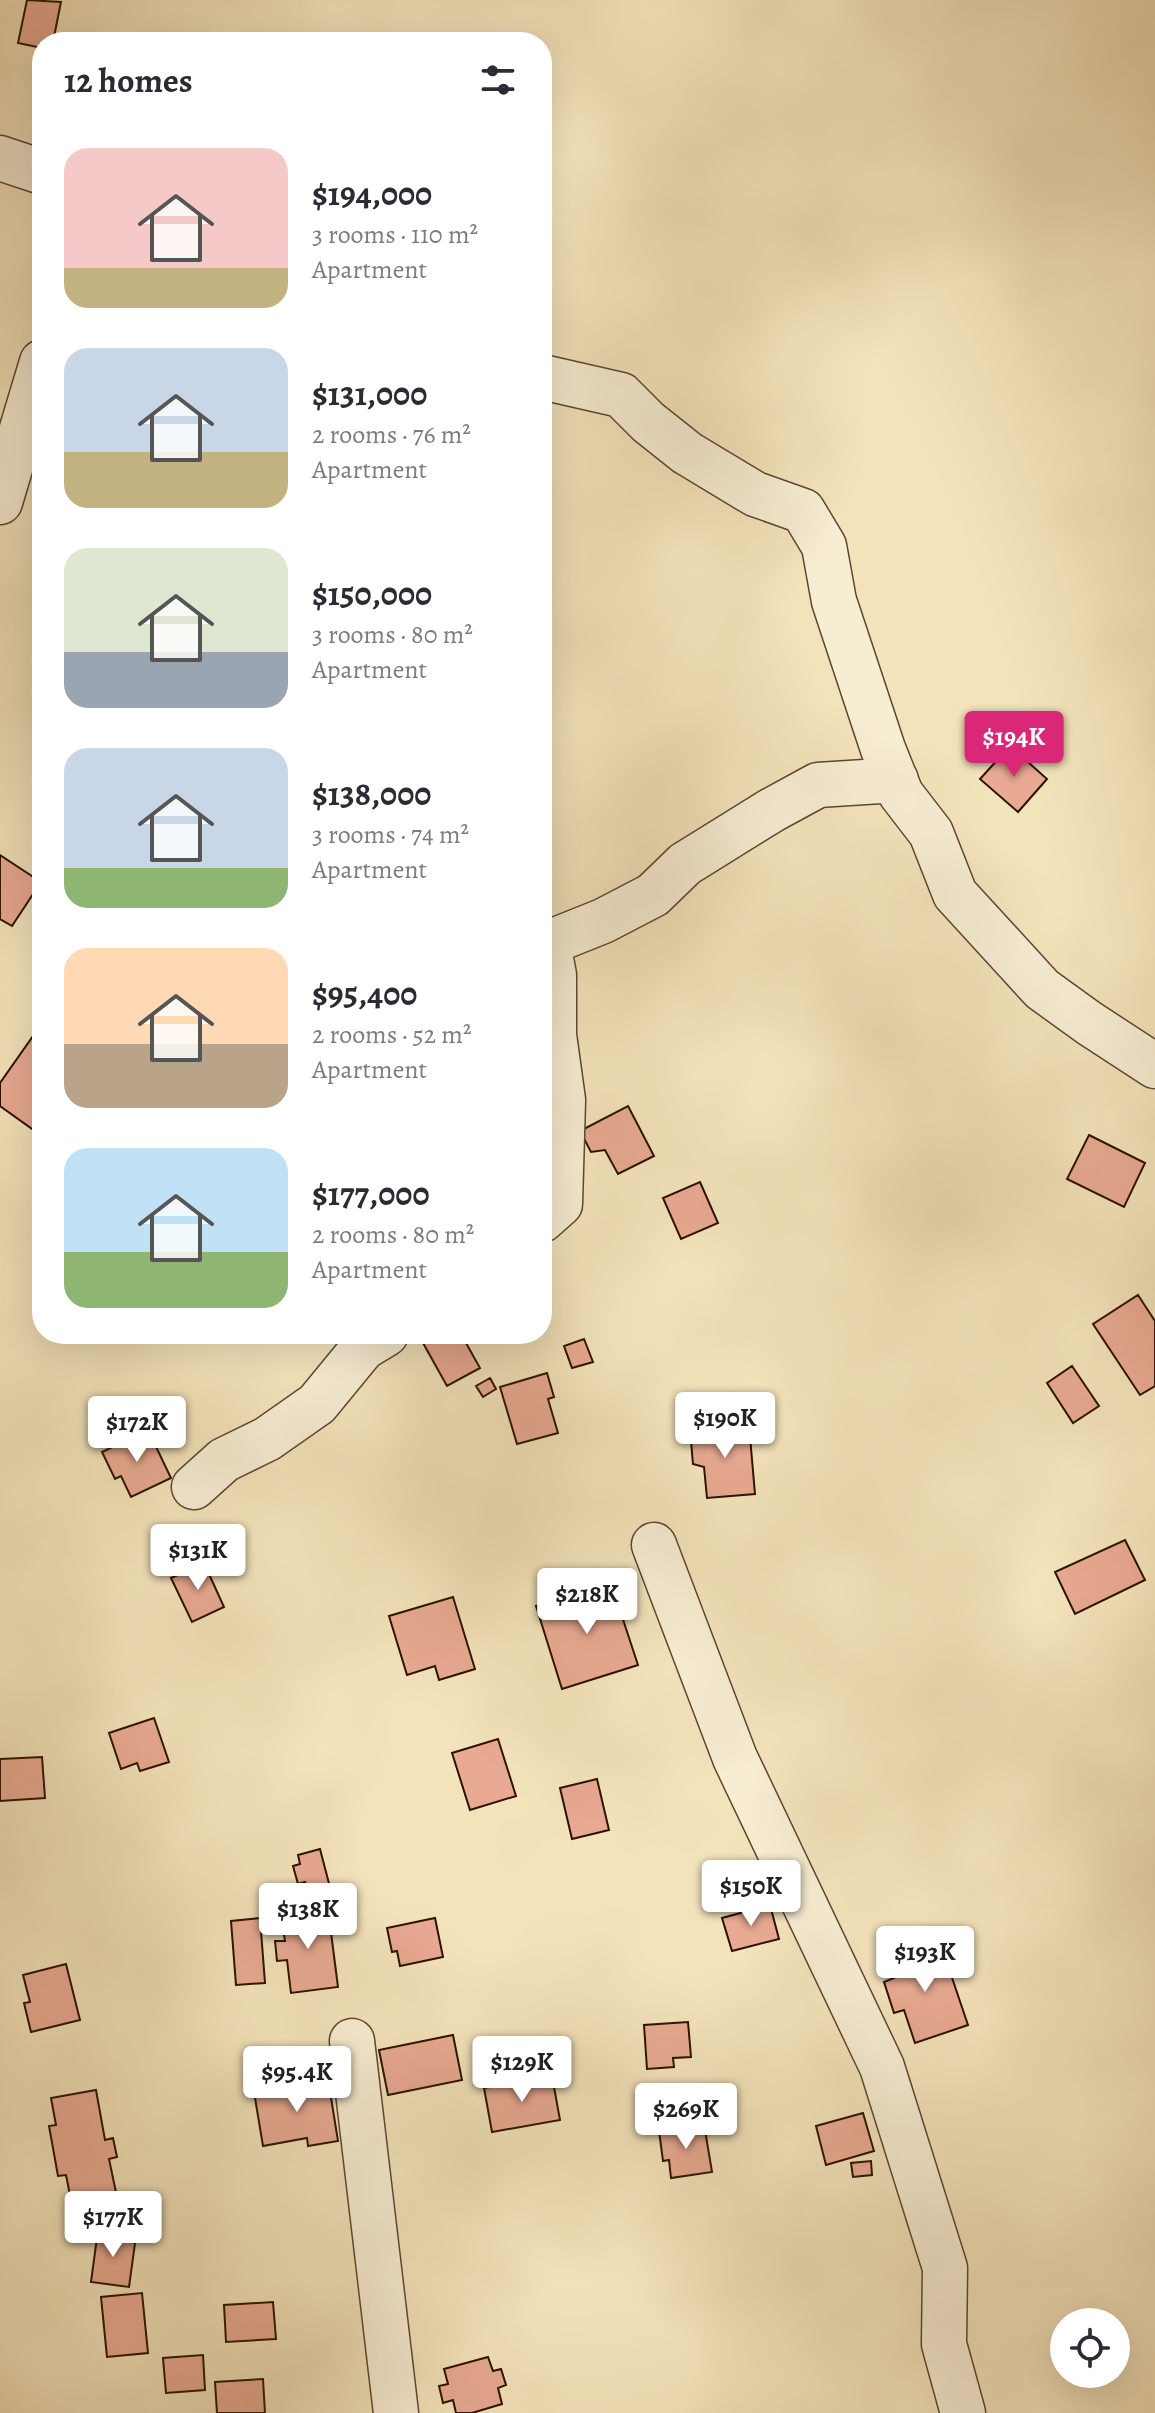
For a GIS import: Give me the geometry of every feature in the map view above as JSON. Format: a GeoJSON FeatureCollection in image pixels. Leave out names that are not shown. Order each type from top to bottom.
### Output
{"type":"FeatureCollection","features":[{"type":"Feature","properties":{"kind":"street"},"geometry":{"type":"LineString","coordinates":[[0,158],[32,169]]}},
{"type":"Feature","properties":{"kind":"street"},"geometry":{"type":"LineString","coordinates":[[552,379],[621,395],[648,422],[687,453],[755,494],[803,511],[824,546],[834,601],[883,749],[901,794],[931,833],[955,894],[1042,989],[1155,1066]]}},
{"type":"Feature","properties":{"kind":"street"},"geometry":{"type":"LineString","coordinates":[[0,502],[32,395]]}},
{"type":"Feature","properties":{"kind":"street"},"geometry":{"type":"LineString","coordinates":[[552,941],[603,921],[653,895],[685,864],[818,785],[896,780]]}},
{"type":"Feature","properties":{"kind":"street"},"geometry":{"type":"LineString","coordinates":[[552,964],[554,1035],[563,1100],[560,1204],[552,1211]]}},
{"type":"Feature","properties":{"kind":"street"},"geometry":{"type":"LineString","coordinates":[[194,1487],[224,1460],[267,1439],[317,1404],[370,1344]]}},
{"type":"Feature","properties":{"kind":"street"},"geometry":{"type":"LineString","coordinates":[[654,1545],[735,1758],[882,2067],[945,2268],[944,2344],[963,2413]]}},
{"type":"Feature","properties":{"kind":"street"},"geometry":{"type":"LineString","coordinates":[[352,2041],[396,2413]]}},
{"type":"Feature","properties":{"kind":"building"},"geometry":{"type":"Polygon","coordinates":[[[27,0],[61,2],[55,32],[32,32],[32,46],[18,43],[27,0]]]}},
{"type":"Feature","properties":{"kind":"building"},"geometry":{"type":"Polygon","coordinates":[[[1010,746],[1047,779],[1018,812],[980,779],[1010,746]]]}},
{"type":"Feature","properties":{"kind":"building"},"geometry":{"type":"Polygon","coordinates":[[[0,855],[32,876],[32,896],[12,926],[0,919],[0,855]]]}},
{"type":"Feature","properties":{"kind":"building"},"geometry":{"type":"Polygon","coordinates":[[[32,1038],[32,1129],[0,1106],[0,1083],[32,1038]]]}},
{"type":"Feature","properties":{"kind":"building"},"geometry":{"type":"Polygon","coordinates":[[[628,1106],[654,1156],[618,1174],[605,1150],[591,1152],[580,1131],[628,1106]]]}},
{"type":"Feature","properties":{"kind":"building"},"geometry":{"type":"Polygon","coordinates":[[[1089,1135],[1145,1163],[1124,1207],[1067,1179],[1089,1135]]]}},
{"type":"Feature","properties":{"kind":"building"},"geometry":{"type":"Polygon","coordinates":[[[700,1182],[718,1223],[681,1239],[663,1198],[700,1182]]]}},
{"type":"Feature","properties":{"kind":"building"},"geometry":{"type":"Polygon","coordinates":[[[1138,1295],[1155,1321],[1155,1386],[1140,1395],[1093,1324],[1138,1295]]]}},
{"type":"Feature","properties":{"kind":"building"},"geometry":{"type":"Polygon","coordinates":[[[584,1339],[593,1362],[572,1368],[564,1346],[584,1339]]]}},
{"type":"Feature","properties":{"kind":"building"},"geometry":{"type":"Polygon","coordinates":[[[424,1344],[467,1344],[480,1368],[447,1386],[424,1344]]]}},
{"type":"Feature","properties":{"kind":"building"},"geometry":{"type":"Polygon","coordinates":[[[1072,1366],[1099,1406],[1073,1423],[1047,1383],[1072,1366]]]}},
{"type":"Feature","properties":{"kind":"building"},"geometry":{"type":"Polygon","coordinates":[[[547,1373],[554,1397],[548,1399],[558,1433],[517,1444],[500,1387],[547,1373]]]}},
{"type":"Feature","properties":{"kind":"building"},"geometry":{"type":"Polygon","coordinates":[[[490,1378],[496,1389],[483,1397],[476,1386],[490,1378]]]}},
{"type":"Feature","properties":{"kind":"building"},"geometry":{"type":"Polygon","coordinates":[[[749,1425],[755,1494],[707,1498],[704,1467],[693,1464],[690,1430],[749,1425]]]}},
{"type":"Feature","properties":{"kind":"building"},"geometry":{"type":"Polygon","coordinates":[[[148,1430],[171,1478],[131,1497],[121,1476],[115,1479],[102,1452],[148,1430]]]}},
{"type":"Feature","properties":{"kind":"building"},"geometry":{"type":"Polygon","coordinates":[[[1125,1540],[1145,1580],[1075,1614],[1055,1572],[1125,1540]]]}},
{"type":"Feature","properties":{"kind":"building"},"geometry":{"type":"Polygon","coordinates":[[[204,1563],[224,1607],[192,1622],[171,1578],[204,1563]]]}},
{"type":"Feature","properties":{"kind":"building"},"geometry":{"type":"Polygon","coordinates":[[[611,1583],[638,1665],[562,1689],[536,1606],[611,1583]]]}},
{"type":"Feature","properties":{"kind":"building"},"geometry":{"type":"Polygon","coordinates":[[[453,1597],[475,1669],[439,1680],[435,1666],[407,1675],[389,1616],[453,1597]]]}},
{"type":"Feature","properties":{"kind":"building"},"geometry":{"type":"Polygon","coordinates":[[[154,1718],[169,1762],[140,1771],[137,1763],[121,1769],[109,1733],[154,1718]]]}},
{"type":"Feature","properties":{"kind":"building"},"geometry":{"type":"Polygon","coordinates":[[[498,1739],[516,1796],[470,1810],[452,1753],[498,1739]]]}},
{"type":"Feature","properties":{"kind":"building"},"geometry":{"type":"Polygon","coordinates":[[[42,1757],[45,1798],[0,1801],[0,1759],[42,1757]]]}},
{"type":"Feature","properties":{"kind":"building"},"geometry":{"type":"Polygon","coordinates":[[[597,1779],[609,1830],[572,1839],[560,1788],[597,1779]]]}},
{"type":"Feature","properties":{"kind":"building"},"geometry":{"type":"Polygon","coordinates":[[[320,1849],[332,1895],[310,1901],[305,1882],[298,1884],[293,1866],[300,1864],[298,1855],[320,1849]]]}},
{"type":"Feature","properties":{"kind":"building"},"geometry":{"type":"Polygon","coordinates":[[[770,1905],[779,1939],[732,1951],[722,1918],[770,1905]]]}},
{"type":"Feature","properties":{"kind":"building"},"geometry":{"type":"Polygon","coordinates":[[[328,1909],[338,1987],[291,1993],[287,1960],[277,1961],[275,1941],[285,1941],[281,1915],[328,1909]]]}},
{"type":"Feature","properties":{"kind":"building"},"geometry":{"type":"Polygon","coordinates":[[[260,1918],[265,1983],[236,1985],[231,1921],[260,1918]]]}},
{"type":"Feature","properties":{"kind":"building"},"geometry":{"type":"Polygon","coordinates":[[[435,1918],[443,1957],[400,1966],[397,1951],[392,1952],[387,1928],[435,1918]]]}},
{"type":"Feature","properties":{"kind":"building"},"geometry":{"type":"Polygon","coordinates":[[[925,1946],[931,1962],[945,1957],[968,2025],[915,2043],[904,2010],[894,2013],[884,1982],[894,1978],[887,1959],[925,1946]]]}},
{"type":"Feature","properties":{"kind":"building"},"geometry":{"type":"Polygon","coordinates":[[[66,1964],[80,2020],[31,2032],[24,2003],[30,2002],[23,1975],[66,1964]]]}},
{"type":"Feature","properties":{"kind":"building"},"geometry":{"type":"Polygon","coordinates":[[[688,2022],[691,2057],[673,2058],[674,2067],[647,2069],[644,2025],[688,2022]]]}},
{"type":"Feature","properties":{"kind":"building"},"geometry":{"type":"Polygon","coordinates":[[[453,2035],[462,2080],[388,2095],[379,2050],[453,2035]]]}},
{"type":"Feature","properties":{"kind":"building"},"geometry":{"type":"Polygon","coordinates":[[[552,2076],[560,2120],[492,2132],[484,2088],[552,2076]]]}},
{"type":"Feature","properties":{"kind":"building"},"geometry":{"type":"Polygon","coordinates":[[[328,2079],[338,2141],[308,2146],[307,2138],[263,2146],[254,2092],[328,2079]]]}},
{"type":"Feature","properties":{"kind":"building"},"geometry":{"type":"Polygon","coordinates":[[[96,2090],[105,2140],[113,2138],[117,2157],[109,2159],[117,2197],[72,2205],[66,2175],[58,2176],[49,2126],[56,2125],[51,2098],[96,2090]]]}},
{"type":"Feature","properties":{"kind":"building"},"geometry":{"type":"Polygon","coordinates":[[[863,2113],[874,2151],[826,2165],[816,2126],[863,2113]]]}},
{"type":"Feature","properties":{"kind":"building"},"geometry":{"type":"Polygon","coordinates":[[[704,2124],[712,2172],[671,2178],[669,2160],[663,2161],[659,2131],[704,2124]]]}},
{"type":"Feature","properties":{"kind":"building"},"geometry":{"type":"Polygon","coordinates":[[[871,2161],[872,2175],[853,2177],[851,2163],[871,2161]]]}},
{"type":"Feature","properties":{"kind":"building"},"geometry":{"type":"Polygon","coordinates":[[[98,2230],[136,2236],[129,2287],[91,2282],[98,2230]]]}},
{"type":"Feature","properties":{"kind":"building"},"geometry":{"type":"Polygon","coordinates":[[[142,2293],[148,2353],[107,2357],[101,2297],[142,2293]]]}},
{"type":"Feature","properties":{"kind":"building"},"geometry":{"type":"Polygon","coordinates":[[[273,2302],[276,2339],[226,2342],[224,2305],[273,2302]]]}},
{"type":"Feature","properties":{"kind":"building"},"geometry":{"type":"Polygon","coordinates":[[[203,2355],[205,2390],[166,2393],[163,2358],[203,2355]]]}},
{"type":"Feature","properties":{"kind":"building"},"geometry":{"type":"Polygon","coordinates":[[[488,2357],[493,2371],[501,2369],[506,2385],[498,2388],[502,2404],[472,2413],[456,2413],[453,2400],[443,2403],[439,2386],[448,2384],[444,2369],[488,2357]]]}},
{"type":"Feature","properties":{"kind":"building"},"geometry":{"type":"Polygon","coordinates":[[[263,2379],[265,2413],[217,2413],[215,2382],[263,2379]]]}}]}
